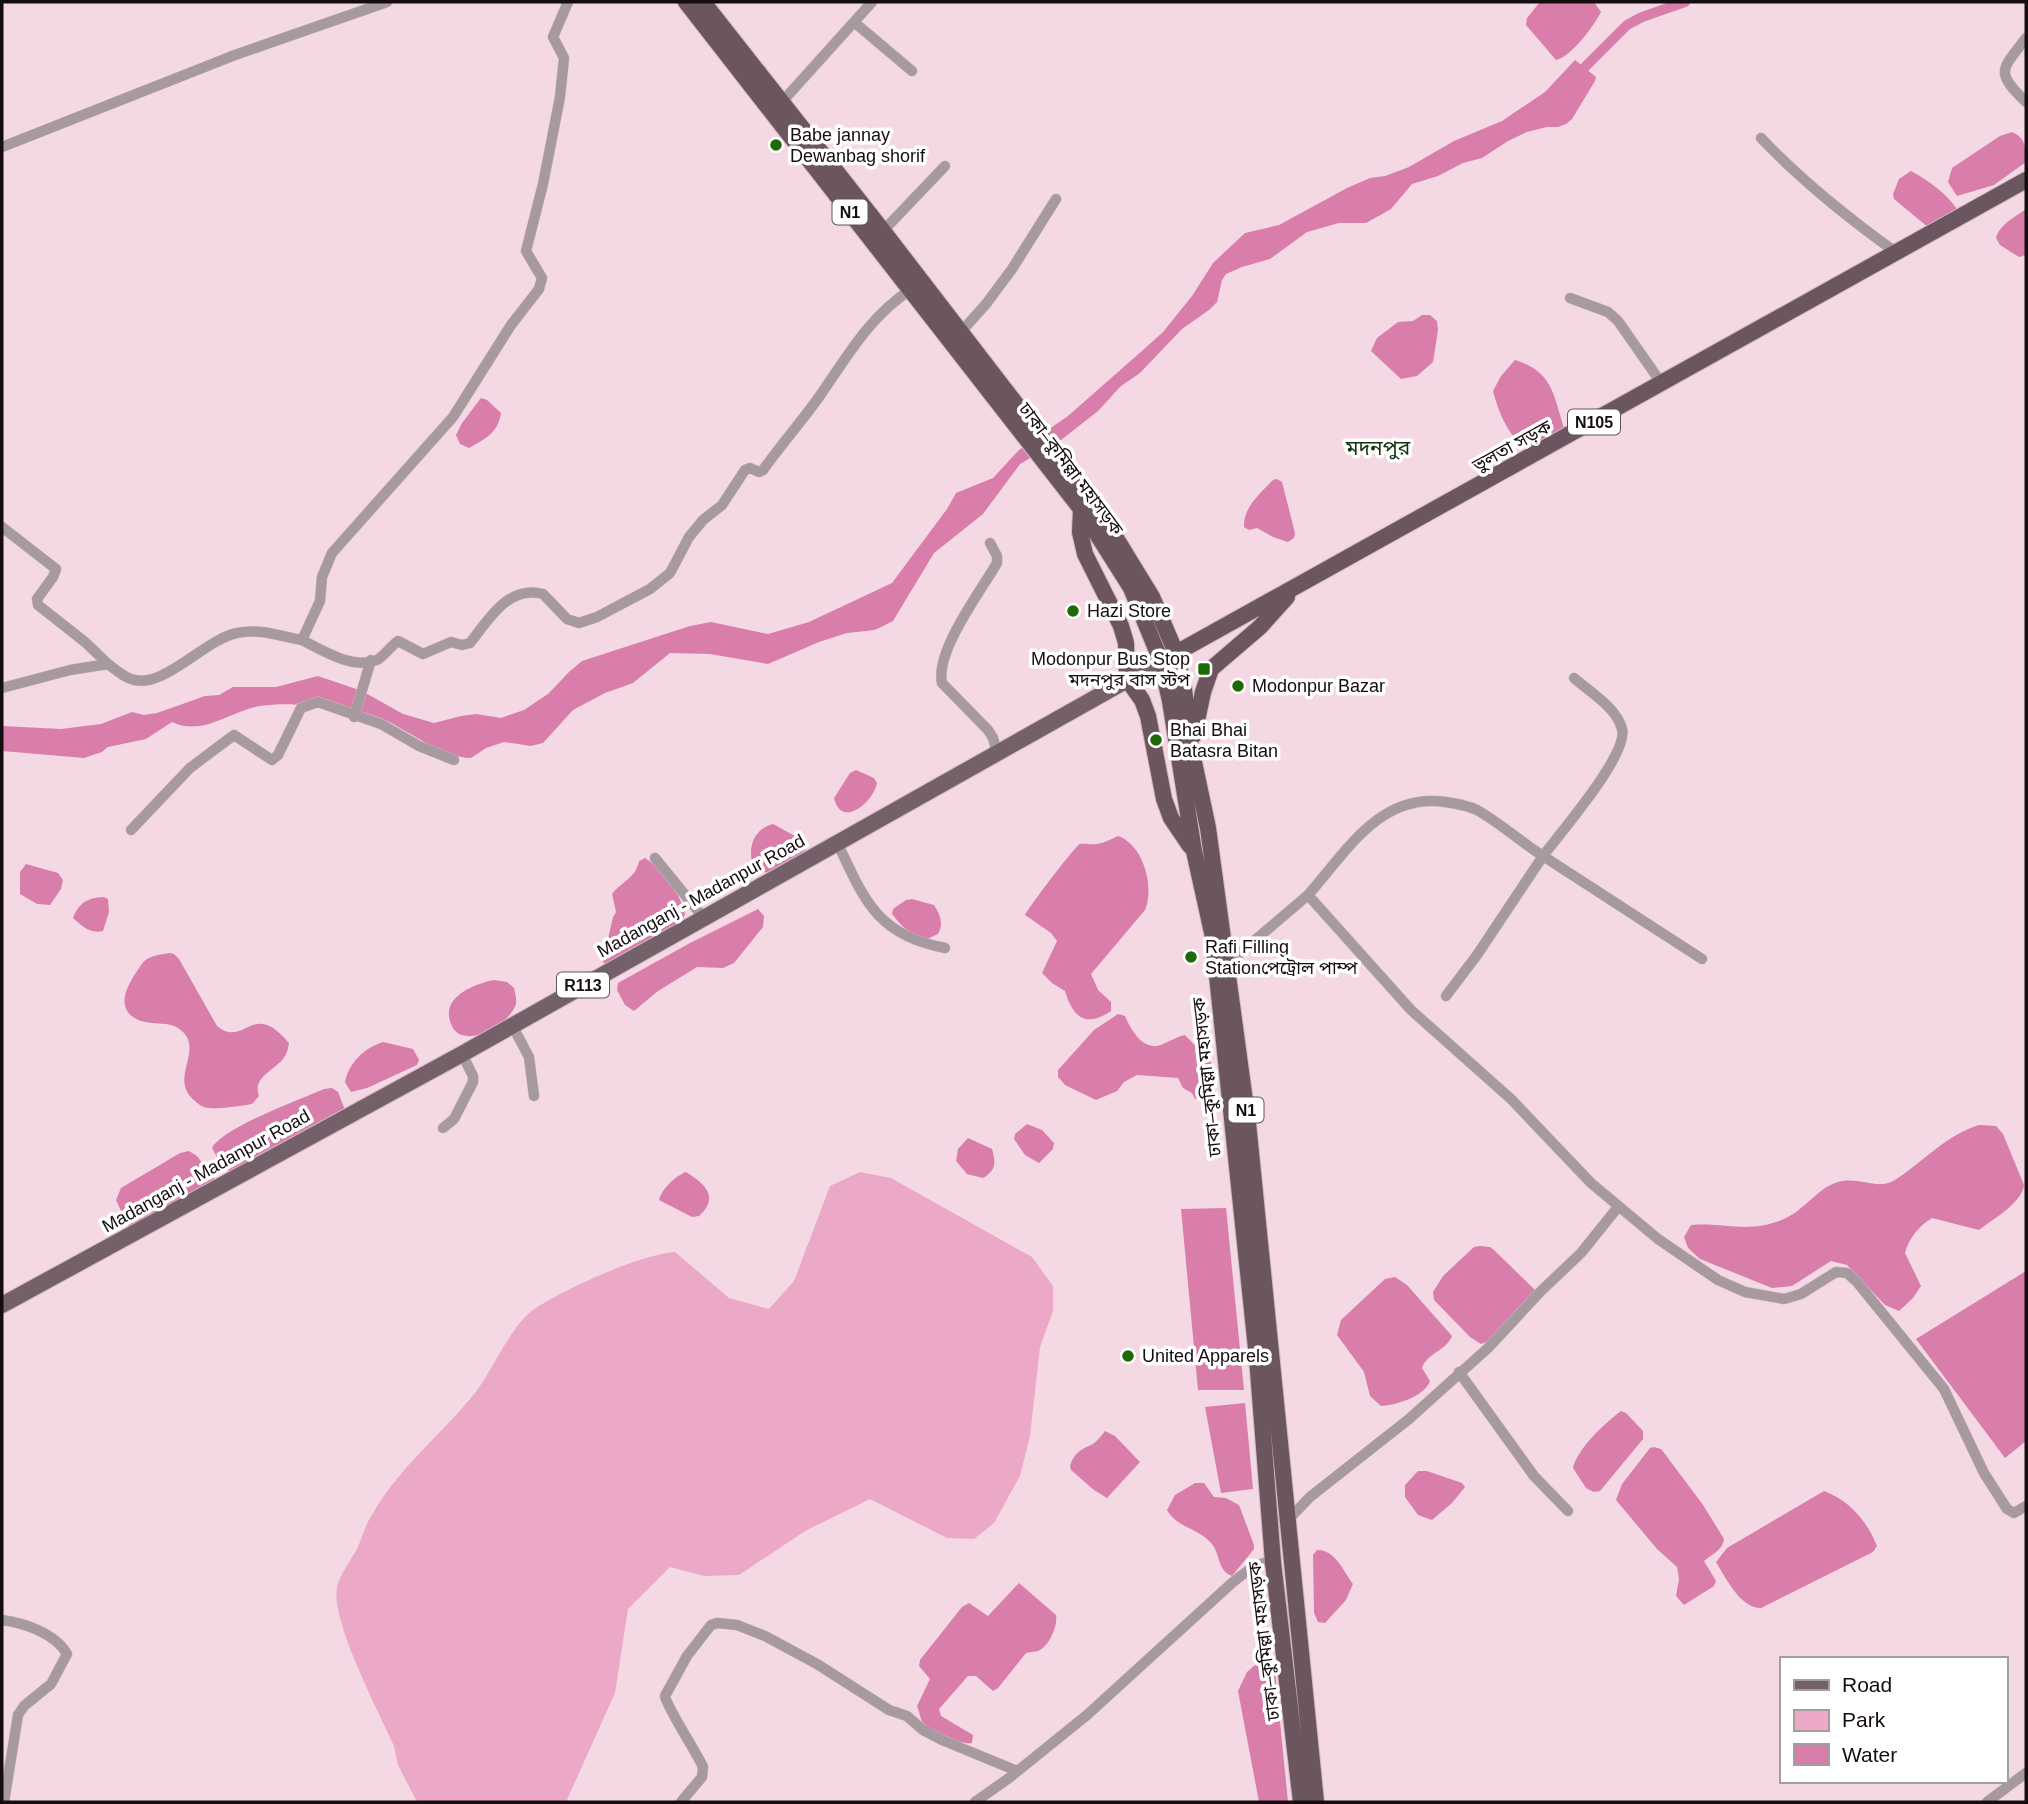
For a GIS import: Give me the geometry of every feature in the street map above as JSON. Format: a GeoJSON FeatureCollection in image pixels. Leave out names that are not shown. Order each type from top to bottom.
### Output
{"type":"FeatureCollection","features":[{"type":"Feature","properties":{"kind":"highway","name":"ঢাকা–কুমিল্লা মহাসড়ক"},"geometry":{"type":"LineString","coordinates":[[686,2],[910,290],[1049,459],[1131,588],[1184,689],[1191,748],[1208,828],[1248,1123],[1316,1802]]}},
{"type":"Feature","properties":{"kind":"highway","name":"ঢাকা–কুমিল্লা মহাসড়ক"},"geometry":{"type":"LineString","coordinates":[[703,2],[960,332],[1018,419]]}},
{"type":"Feature","properties":{"kind":"highway","name":"ভুলতা সড়ক"},"geometry":{"type":"LineString","coordinates":[[1169,657],[2026,180]]}},
{"type":"Feature","properties":{"kind":"highway","name":"ঢাকা–কুমিল্লা মহাসড়ক"},"geometry":{"type":"LineString","coordinates":[[1049,459],[1103,517],[1152,597],[1169,657],[1170,701],[1194,851],[1213,937],[1223,1061],[1257,1358],[1273,1562],[1301,1802]]}},
{"type":"Feature","properties":{"kind":"highway"},"geometry":{"type":"LineString","coordinates":[[1081,509],[1080,532],[1085,554],[1121,626],[1126,643],[1127,679],[1142,700],[1149,716],[1164,799],[1171,818],[1194,851]]}},
{"type":"Feature","properties":{"kind":"highway"},"geometry":{"type":"LineString","coordinates":[[1191,748],[1203,692],[1211,670],[1260,627],[1296,588]]}},
{"type":"Feature","properties":{"kind":"main road","name":"Madanganj - Madanpur Road"},"geometry":{"type":"LineString","coordinates":[[2,1305],[462,1054],[1169,657]]}},
{"type":"Feature","properties":{"kind":"street"},"geometry":{"type":"LineString","coordinates":[[2,147],[235,55],[387,2]]}},
{"type":"Feature","properties":{"kind":"street"},"geometry":{"type":"LineString","coordinates":[[302,640],[320,601],[322,577],[332,553],[453,416],[511,325],[539,289],[542,278],[526,251],[543,184],[560,97],[564,58],[552,37],[568,2]]}},
{"type":"Feature","properties":{"kind":"street"},"geometry":{"type":"LineString","coordinates":[[781,103],[872,2]]}},
{"type":"Feature","properties":{"kind":"street"},"geometry":{"type":"LineString","coordinates":[[854,22],[912,71]]}},
{"type":"Feature","properties":{"kind":"street"},"geometry":{"type":"LineString","coordinates":[[2026,38],[2005,65],[2004,76],[2010,87],[2026,102]]}},
{"type":"Feature","properties":{"kind":"street"},"geometry":{"type":"LineString","coordinates":[[1761,138],[1818,194],[1898,253]]}},
{"type":"Feature","properties":{"kind":"street"},"geometry":{"type":"LineString","coordinates":[[883,231],[946,166]]}},
{"type":"Feature","properties":{"kind":"street"},"geometry":{"type":"LineString","coordinates":[[960,332],[986,304],[1012,269],[1056,199]]}},
{"type":"Feature","properties":{"kind":"street"},"geometry":{"type":"LineString","coordinates":[[2,527],[56,569],[37,598],[38,605],[86,642],[108,664],[134,680],[154,680],[222,638],[237,633],[265,631],[302,640],[334,656],[361,662],[376,660],[398,641],[423,654],[451,642],[466,645],[506,601],[519,593],[543,594],[567,619],[579,622],[597,617],[650,589],[670,572],[689,537],[703,520],[722,505],[745,470],[750,468],[763,471],[866,330],[910,290]]}},
{"type":"Feature","properties":{"kind":"street"},"geometry":{"type":"LineString","coordinates":[[1570,298],[1608,312],[1618,321],[1662,384]]}},
{"type":"Feature","properties":{"kind":"street"},"geometry":{"type":"LineString","coordinates":[[990,543],[997,556],[997,563],[952,638],[940,676],[942,683],[988,730],[997,753]]}},
{"type":"Feature","properties":{"kind":"street"},"geometry":{"type":"LineString","coordinates":[[354,716],[371,660]]}},
{"type":"Feature","properties":{"kind":"street"},"geometry":{"type":"LineString","coordinates":[[2,688],[70,670],[108,664]]}},
{"type":"Feature","properties":{"kind":"street"},"geometry":{"type":"LineString","coordinates":[[1446,996],[1619,751],[1623,736],[1622,727],[1615,715],[1574,678]]}},
{"type":"Feature","properties":{"kind":"street"},"geometry":{"type":"LineString","coordinates":[[131,830],[190,768],[234,735],[272,760],[278,755],[301,708],[318,702],[381,724],[419,746],[454,760]]}},
{"type":"Feature","properties":{"kind":"street"},"geometry":{"type":"LineString","coordinates":[[1227,964],[1308,895],[1369,825],[1387,811],[1428,800],[1467,806],[1480,811],[1543,856],[1702,958]]}},
{"type":"Feature","properties":{"kind":"street"},"geometry":{"type":"LineString","coordinates":[[837,842],[860,892],[875,913],[919,942],[945,948]]}},
{"type":"Feature","properties":{"kind":"street"},"geometry":{"type":"LineString","coordinates":[[655,858],[703,917]]}},
{"type":"Feature","properties":{"kind":"street"},"geometry":{"type":"LineString","coordinates":[[1308,895],[1411,1010],[1511,1099],[1558,1151],[1618,1207],[1718,1280],[1745,1292],[1784,1299],[1801,1294],[1836,1272],[1847,1273],[1944,1389],[1984,1473],[2007,1509],[2014,1513],[2026,1506]]}},
{"type":"Feature","properties":{"kind":"street"},"geometry":{"type":"LineString","coordinates":[[512,1025],[529,1058],[534,1096]]}},
{"type":"Feature","properties":{"kind":"street"},"geometry":{"type":"LineString","coordinates":[[443,1128],[454,1119],[473,1082],[462,1054]]}},
{"type":"Feature","properties":{"kind":"street"},"geometry":{"type":"LineString","coordinates":[[1287,1521],[1310,1497],[1409,1419],[1488,1348],[1540,1292],[1572,1263],[1618,1207]]}},
{"type":"Feature","properties":{"kind":"street"},"geometry":{"type":"LineString","coordinates":[[1459,1372],[1534,1476],[1568,1511]]}},
{"type":"Feature","properties":{"kind":"street"},"geometry":{"type":"LineString","coordinates":[[975,1802],[1087,1715],[1233,1582],[1264,1562],[1273,1562]]}},
{"type":"Feature","properties":{"kind":"street"},"geometry":{"type":"LineString","coordinates":[[2,1620],[16,1621],[39,1631],[67,1654],[51,1684],[24,1706],[18,1716],[4,1802]]}},
{"type":"Feature","properties":{"kind":"street"},"geometry":{"type":"LineString","coordinates":[[681,1802],[702,1777],[703,1767],[673,1712],[665,1703],[665,1696],[687,1656],[710,1625],[717,1623],[737,1625],[765,1636],[837,1676],[888,1710],[908,1716],[923,1730],[1017,1771]]}},
{"type":"Feature","properties":{"kind":"street"},"geometry":{"type":"LineString","coordinates":[[1987,1802],[2026,1773]]}},
{"type":"Feature","properties":{"kind":"green space"},"geometry":{"type":"Polygon","coordinates":[[[860,1172],[891,1178],[1032,1257],[1053,1286],[1053,1311],[1040,1347],[1030,1436],[1020,1476],[994,1523],[974,1539],[947,1538],[870,1499],[805,1531],[739,1575],[704,1576],[670,1567],[628,1609],[615,1693],[566,1802],[417,1802],[398,1765],[394,1746],[357,1666],[337,1602],[337,1587],[341,1577],[370,1519],[394,1482],[475,1393],[509,1338],[533,1310],[602,1274],[643,1259],[675,1252],[729,1298],[769,1309],[794,1281],[830,1186],[860,1172]]]}},
{"type":"Feature","properties":{"kind":"water"},"geometry":{"type":"Polygon","coordinates":[[[1540,2],[1594,2],[1601,12],[1575,47],[1556,60],[1526,25],[1527,18],[1540,2]]]}},
{"type":"Feature","properties":{"kind":"water"},"geometry":{"type":"Polygon","coordinates":[[[1575,60],[1596,77],[1572,119],[1566,124],[1527,132],[1482,158],[1412,184],[1391,209],[1366,223],[1339,223],[1307,232],[1270,259],[1226,274],[1217,302],[1209,310],[1182,329],[1140,373],[1121,386],[1098,411],[1061,440],[1020,464],[983,514],[934,553],[893,621],[875,630],[847,633],[768,664],[710,654],[670,653],[633,683],[605,693],[573,710],[543,743],[531,746],[504,742],[486,748],[471,758],[449,754],[383,719],[364,713],[333,707],[287,704],[260,706],[194,727],[172,722],[146,739],[108,747],[84,758],[2,751],[2,726],[61,729],[101,724],[132,712],[144,715],[157,713],[205,696],[219,695],[233,687],[276,687],[318,676],[362,691],[403,714],[434,723],[476,714],[501,718],[524,710],[548,694],[582,661],[690,626],[711,622],[768,634],[809,622],[892,583],[956,493],[993,478],[1019,450],[1068,416],[1143,350],[1163,332],[1192,296],[1213,263],[1245,233],[1279,225],[1347,188],[1409,167],[1454,141],[1502,121],[1545,92],[1575,60]]]}},
{"type":"Feature","properties":{"kind":"water"},"geometry":{"type":"Polygon","coordinates":[[[2012,132],[2020,137],[2024,144],[2026,162],[1994,185],[1957,196],[1948,182],[1952,168],[2000,136],[2012,132]]]}},
{"type":"Feature","properties":{"kind":"water"},"geometry":{"type":"Polygon","coordinates":[[[1911,171],[1942,192],[1957,209],[1956,213],[1929,228],[1894,199],[1893,194],[1899,179],[1911,171]]]}},
{"type":"Feature","properties":{"kind":"water"},"geometry":{"type":"Polygon","coordinates":[[[2026,209],[2026,255],[2019,257],[2000,245],[1996,238],[2004,225],[2026,209]]]}},
{"type":"Feature","properties":{"kind":"water"},"geometry":{"type":"Polygon","coordinates":[[[1422,315],[1430,315],[1437,321],[1433,362],[1417,376],[1401,379],[1371,351],[1377,338],[1398,322],[1413,321],[1422,315]]]}},
{"type":"Feature","properties":{"kind":"water"},"geometry":{"type":"Polygon","coordinates":[[[1515,360],[1537,371],[1550,386],[1564,428],[1561,435],[1533,453],[1512,434],[1493,391],[1501,376],[1515,360]]]}},
{"type":"Feature","properties":{"kind":"water"},"geometry":{"type":"Polygon","coordinates":[[[481,398],[501,413],[497,426],[490,435],[469,448],[460,444],[456,435],[481,398]]]}},
{"type":"Feature","properties":{"kind":"water"},"geometry":{"type":"Polygon","coordinates":[[[1277,479],[1282,482],[1295,533],[1294,538],[1288,542],[1257,528],[1249,530],[1244,527],[1246,513],[1258,495],[1277,479]]]}},
{"type":"Feature","properties":{"kind":"water"},"geometry":{"type":"Polygon","coordinates":[[[856,770],[874,778],[877,783],[870,798],[863,805],[857,810],[843,812],[834,798],[850,773],[856,770]]]}},
{"type":"Feature","properties":{"kind":"water"},"geometry":{"type":"Polygon","coordinates":[[[773,824],[806,842],[808,846],[798,857],[777,870],[755,871],[751,857],[752,843],[759,831],[773,824]]]}},
{"type":"Feature","properties":{"kind":"water"},"geometry":{"type":"Polygon","coordinates":[[[1118,836],[1134,848],[1145,867],[1148,901],[1145,910],[1091,974],[1098,990],[1111,1002],[1111,1011],[1094,1019],[1082,1018],[1072,1008],[1065,991],[1042,973],[1057,941],[1051,933],[1025,915],[1080,844],[1100,843],[1118,836]]]}},
{"type":"Feature","properties":{"kind":"water"},"geometry":{"type":"Polygon","coordinates":[[[645,858],[670,883],[685,914],[682,922],[606,966],[597,953],[608,939],[616,912],[612,894],[632,876],[639,861],[645,858]]]}},
{"type":"Feature","properties":{"kind":"water"},"geometry":{"type":"Polygon","coordinates":[[[26,864],[58,873],[63,880],[61,889],[50,905],[37,904],[20,894],[20,872],[26,864]]]}},
{"type":"Feature","properties":{"kind":"water"},"geometry":{"type":"Polygon","coordinates":[[[103,897],[108,899],[109,912],[103,931],[90,930],[73,918],[84,902],[103,897]]]}},
{"type":"Feature","properties":{"kind":"water"},"geometry":{"type":"Polygon","coordinates":[[[912,899],[934,905],[941,926],[938,934],[925,940],[920,938],[907,930],[892,914],[893,909],[912,899]]]}},
{"type":"Feature","properties":{"kind":"water"},"geometry":{"type":"Polygon","coordinates":[[[758,909],[764,916],[763,927],[734,963],[723,968],[697,967],[658,991],[634,1011],[625,1005],[617,990],[618,983],[758,909]]]}},
{"type":"Feature","properties":{"kind":"water"},"geometry":{"type":"Polygon","coordinates":[[[170,953],[179,959],[217,1026],[235,1032],[257,1024],[266,1025],[276,1030],[289,1043],[283,1059],[258,1084],[259,1096],[252,1104],[214,1108],[198,1104],[188,1093],[185,1084],[190,1048],[183,1032],[172,1025],[139,1020],[125,1007],[129,985],[141,965],[151,957],[170,953]]]}},
{"type":"Feature","properties":{"kind":"water"},"geometry":{"type":"Polygon","coordinates":[[[494,980],[507,982],[514,988],[516,1002],[513,1011],[485,1033],[469,1036],[458,1034],[449,1015],[454,999],[477,985],[494,980]]]}},
{"type":"Feature","properties":{"kind":"water"},"geometry":{"type":"Polygon","coordinates":[[[1118,1014],[1125,1016],[1139,1039],[1150,1045],[1163,1044],[1185,1035],[1211,1062],[1213,1085],[1195,1099],[1192,1093],[1183,1088],[1178,1078],[1137,1075],[1124,1082],[1117,1091],[1096,1100],[1065,1085],[1058,1077],[1058,1070],[1094,1030],[1118,1014]]]}},
{"type":"Feature","properties":{"kind":"water"},"geometry":{"type":"Polygon","coordinates":[[[383,1042],[413,1049],[419,1060],[417,1065],[367,1088],[351,1092],[345,1082],[354,1063],[370,1048],[383,1042]]]}},
{"type":"Feature","properties":{"kind":"water"},"geometry":{"type":"Polygon","coordinates":[[[332,1088],[338,1092],[345,1110],[237,1171],[230,1172],[220,1163],[212,1148],[231,1131],[281,1107],[332,1088]]]}},
{"type":"Feature","properties":{"kind":"water"},"geometry":{"type":"Polygon","coordinates":[[[1027,1124],[1042,1130],[1054,1143],[1053,1149],[1039,1163],[1025,1155],[1014,1139],[1015,1134],[1027,1124]]]}},
{"type":"Feature","properties":{"kind":"water"},"geometry":{"type":"Polygon","coordinates":[[[1979,1125],[1996,1126],[2003,1134],[2024,1185],[2022,1192],[2006,1210],[1979,1230],[1932,1218],[1919,1229],[1905,1253],[1921,1286],[1899,1311],[1885,1305],[1847,1265],[1831,1261],[1792,1286],[1772,1288],[1700,1259],[1688,1248],[1684,1237],[1691,1225],[1750,1227],[1773,1223],[1793,1214],[1824,1189],[1838,1182],[1882,1184],[1895,1180],[1945,1142],[1979,1125]]]}},
{"type":"Feature","properties":{"kind":"water"},"geometry":{"type":"Polygon","coordinates":[[[968,1138],[992,1149],[994,1166],[983,1178],[967,1174],[956,1161],[958,1149],[968,1138]]]}},
{"type":"Feature","properties":{"kind":"water"},"geometry":{"type":"Polygon","coordinates":[[[189,1151],[197,1156],[214,1178],[213,1185],[130,1230],[116,1200],[121,1188],[180,1153],[189,1151]]]}},
{"type":"Feature","properties":{"kind":"water"},"geometry":{"type":"Polygon","coordinates":[[[686,1172],[708,1191],[708,1203],[699,1216],[692,1217],[659,1200],[670,1183],[686,1172]]]}},
{"type":"Feature","properties":{"kind":"water"},"geometry":{"type":"Polygon","coordinates":[[[1226,1208],[1244,1390],[1198,1390],[1181,1209],[1226,1208]]]}},
{"type":"Feature","properties":{"kind":"water"},"geometry":{"type":"Polygon","coordinates":[[[1474,1247],[1490,1247],[1495,1251],[1535,1290],[1489,1341],[1481,1344],[1470,1337],[1434,1300],[1433,1292],[1443,1276],[1474,1247]]]}},
{"type":"Feature","properties":{"kind":"water"},"geometry":{"type":"Polygon","coordinates":[[[2026,1271],[2026,1441],[2005,1458],[1916,1339],[2026,1271]]]}},
{"type":"Feature","properties":{"kind":"water"},"geometry":{"type":"Polygon","coordinates":[[[1395,1277],[1407,1285],[1452,1336],[1424,1363],[1422,1368],[1430,1381],[1422,1392],[1402,1402],[1381,1406],[1370,1396],[1364,1372],[1337,1335],[1341,1320],[1385,1279],[1395,1277]]]}},
{"type":"Feature","properties":{"kind":"water"},"geometry":{"type":"Polygon","coordinates":[[[1245,1403],[1253,1489],[1221,1493],[1205,1407],[1245,1403]]]}},
{"type":"Feature","properties":{"kind":"water"},"geometry":{"type":"Polygon","coordinates":[[[1621,1411],[1643,1431],[1643,1439],[1600,1491],[1594,1492],[1586,1488],[1573,1468],[1586,1445],[1621,1411]]]}},
{"type":"Feature","properties":{"kind":"water"},"geometry":{"type":"Polygon","coordinates":[[[1105,1431],[1115,1436],[1140,1462],[1107,1498],[1094,1490],[1071,1470],[1070,1466],[1078,1452],[1095,1442],[1105,1431]]]}},
{"type":"Feature","properties":{"kind":"water"},"geometry":{"type":"Polygon","coordinates":[[[1654,1447],[1665,1454],[1703,1505],[1724,1539],[1719,1549],[1704,1561],[1716,1581],[1714,1586],[1684,1605],[1676,1596],[1679,1579],[1677,1567],[1657,1549],[1616,1500],[1622,1484],[1650,1448],[1654,1447]]]}},
{"type":"Feature","properties":{"kind":"water"},"geometry":{"type":"Polygon","coordinates":[[[1418,1471],[1427,1471],[1462,1483],[1465,1487],[1452,1503],[1432,1520],[1418,1515],[1405,1497],[1405,1485],[1418,1471]]]}},
{"type":"Feature","properties":{"kind":"water"},"geometry":{"type":"Polygon","coordinates":[[[1195,1483],[1204,1483],[1214,1497],[1226,1498],[1239,1505],[1254,1549],[1232,1576],[1221,1566],[1212,1544],[1201,1534],[1176,1521],[1167,1510],[1175,1495],[1195,1483]]]}},
{"type":"Feature","properties":{"kind":"water"},"geometry":{"type":"Polygon","coordinates":[[[1824,1491],[1842,1500],[1863,1520],[1877,1546],[1873,1552],[1761,1608],[1753,1607],[1740,1598],[1716,1562],[1727,1548],[1824,1491]]]}},
{"type":"Feature","properties":{"kind":"water"},"geometry":{"type":"Polygon","coordinates":[[[1317,1550],[1334,1557],[1353,1584],[1346,1600],[1325,1623],[1318,1622],[1314,1613],[1313,1555],[1317,1550]]]}},
{"type":"Feature","properties":{"kind":"water"},"geometry":{"type":"Polygon","coordinates":[[[1019,1583],[1056,1615],[1056,1625],[1049,1641],[1042,1649],[1026,1653],[998,1688],[993,1691],[976,1676],[968,1676],[939,1709],[941,1716],[973,1735],[972,1743],[956,1741],[930,1730],[923,1724],[917,1706],[930,1679],[919,1666],[920,1660],[962,1607],[969,1603],[988,1616],[1019,1583]]]}},
{"type":"Feature","properties":{"kind":"water"},"geometry":{"type":"Polygon","coordinates":[[[1255,1665],[1275,1671],[1288,1802],[1259,1802],[1238,1691],[1247,1672],[1255,1665]]]}},
{"type":"Feature","properties":{"kind":"waterway"},"geometry":{"type":"LineString","coordinates":[[1575,77],[1627,25],[1685,2]]}},
{"type":"Feature","properties":{"kind":"place","name":"Babe jannay Dewanbag shorif"},"geometry":{"type":"Point","coordinates":[776,145]}},
{"type":"Feature","properties":{"kind":"place","name":"Hazi Store"},"geometry":{"type":"Point","coordinates":[1073,611]}},
{"type":"Feature","properties":{"kind":"place","name":"Modonpur Bus Stop মদনপুর বাস স্টপ"},"geometry":{"type":"Point","coordinates":[1204,669]}},
{"type":"Feature","properties":{"kind":"place","name":"Modonpur Bazar"},"geometry":{"type":"Point","coordinates":[1238,686]}},
{"type":"Feature","properties":{"kind":"place","name":"Bhai Bhai Batasra Bitan"},"geometry":{"type":"Point","coordinates":[1156,740]}},
{"type":"Feature","properties":{"kind":"place","name":"Rafi Filling Stationপেট্রোল পাম্প"},"geometry":{"type":"Point","coordinates":[1191,957]}},
{"type":"Feature","properties":{"kind":"place","name":"United Apparels"},"geometry":{"type":"Point","coordinates":[1128,1356]}},
{"type":"Feature","properties":{"kind":"district","name":"মদনপুর"},"geometry":{"type":"Point","coordinates":[1378,448]}}]}
